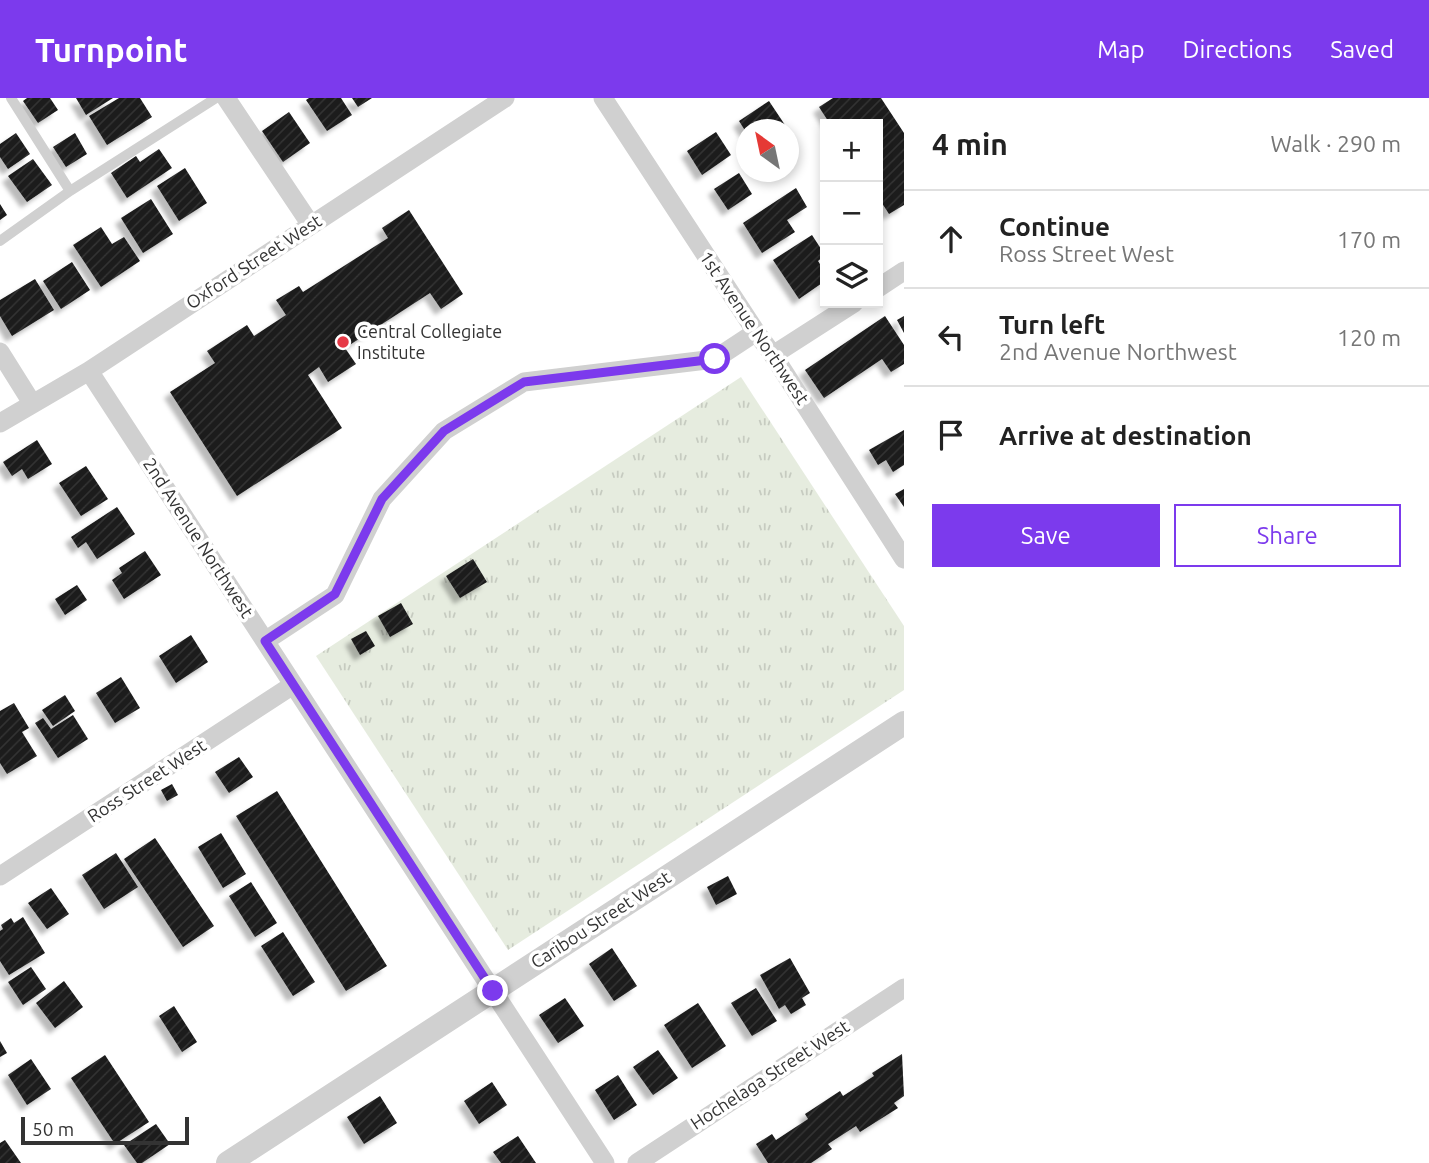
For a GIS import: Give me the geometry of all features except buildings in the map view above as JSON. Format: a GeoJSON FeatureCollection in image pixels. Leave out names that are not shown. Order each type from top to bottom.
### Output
{"type":"FeatureCollection","features":[{"type":"Feature","properties":{"kind":"street"},"geometry":{"type":"LineString","coordinates":[[226,98],[311,225]]}},
{"type":"Feature","properties":{"kind":"street","name":"Oxford Street West"},"geometry":{"type":"LineString","coordinates":[[0,423],[89,371],[505,98]]}},
{"type":"Feature","properties":{"kind":"street","name":"1st Avenue Northwest"},"geometry":{"type":"LineString","coordinates":[[603,98],[904,559]]}},
{"type":"Feature","properties":{"kind":"street"},"geometry":{"type":"LineString","coordinates":[[883,285],[904,271]]}},
{"type":"Feature","properties":{"kind":"street"},"geometry":{"type":"LineString","coordinates":[[773,355],[847,308]]}},
{"type":"Feature","properties":{"kind":"street"},"geometry":{"type":"LineString","coordinates":[[265,641],[335,594],[382,499],[444,431],[524,382],[715,359],[756,332]]}},
{"type":"Feature","properties":{"kind":"street"},"geometry":{"type":"LineString","coordinates":[[0,352],[32,402]]}},
{"type":"Feature","properties":{"kind":"street","name":"2nd Avenue Northwest"},"geometry":{"type":"LineString","coordinates":[[89,371],[605,1163]]}},
{"type":"Feature","properties":{"kind":"street","name":"Ross Street West"},"geometry":{"type":"LineString","coordinates":[[0,876],[293,685]]}},
{"type":"Feature","properties":{"kind":"street","name":"Caribou Street West"},"geometry":{"type":"LineString","coordinates":[[228,1163],[904,723]]}},
{"type":"Feature","properties":{"kind":"street","name":"Hochelaga Street West"},"geometry":{"type":"LineString","coordinates":[[636,1163],[904,988]]}},
{"type":"Feature","properties":{"kind":"lane"},"geometry":{"type":"LineString","coordinates":[[10,98],[70,191]]}},
{"type":"Feature","properties":{"kind":"lane"},"geometry":{"type":"LineString","coordinates":[[0,241],[70,191],[216,98]]}},
{"type":"Feature","properties":{"kind":"green space"},"geometry":{"type":"Polygon","coordinates":[[[741,377],[904,626],[904,690],[508,950],[316,656],[741,377]]]}},
{"type":"Feature","properties":{"kind":"place","name":"Central Collegiate Institute"},"geometry":{"type":"Point","coordinates":[343,342]}},
{"type":"Feature","properties":{"kind":"route"},"geometry":{"type":"LineString","coordinates":[[493,991],[265,641],[335,594],[382,499],[444,431],[524,382],[715,359]]}}]}
